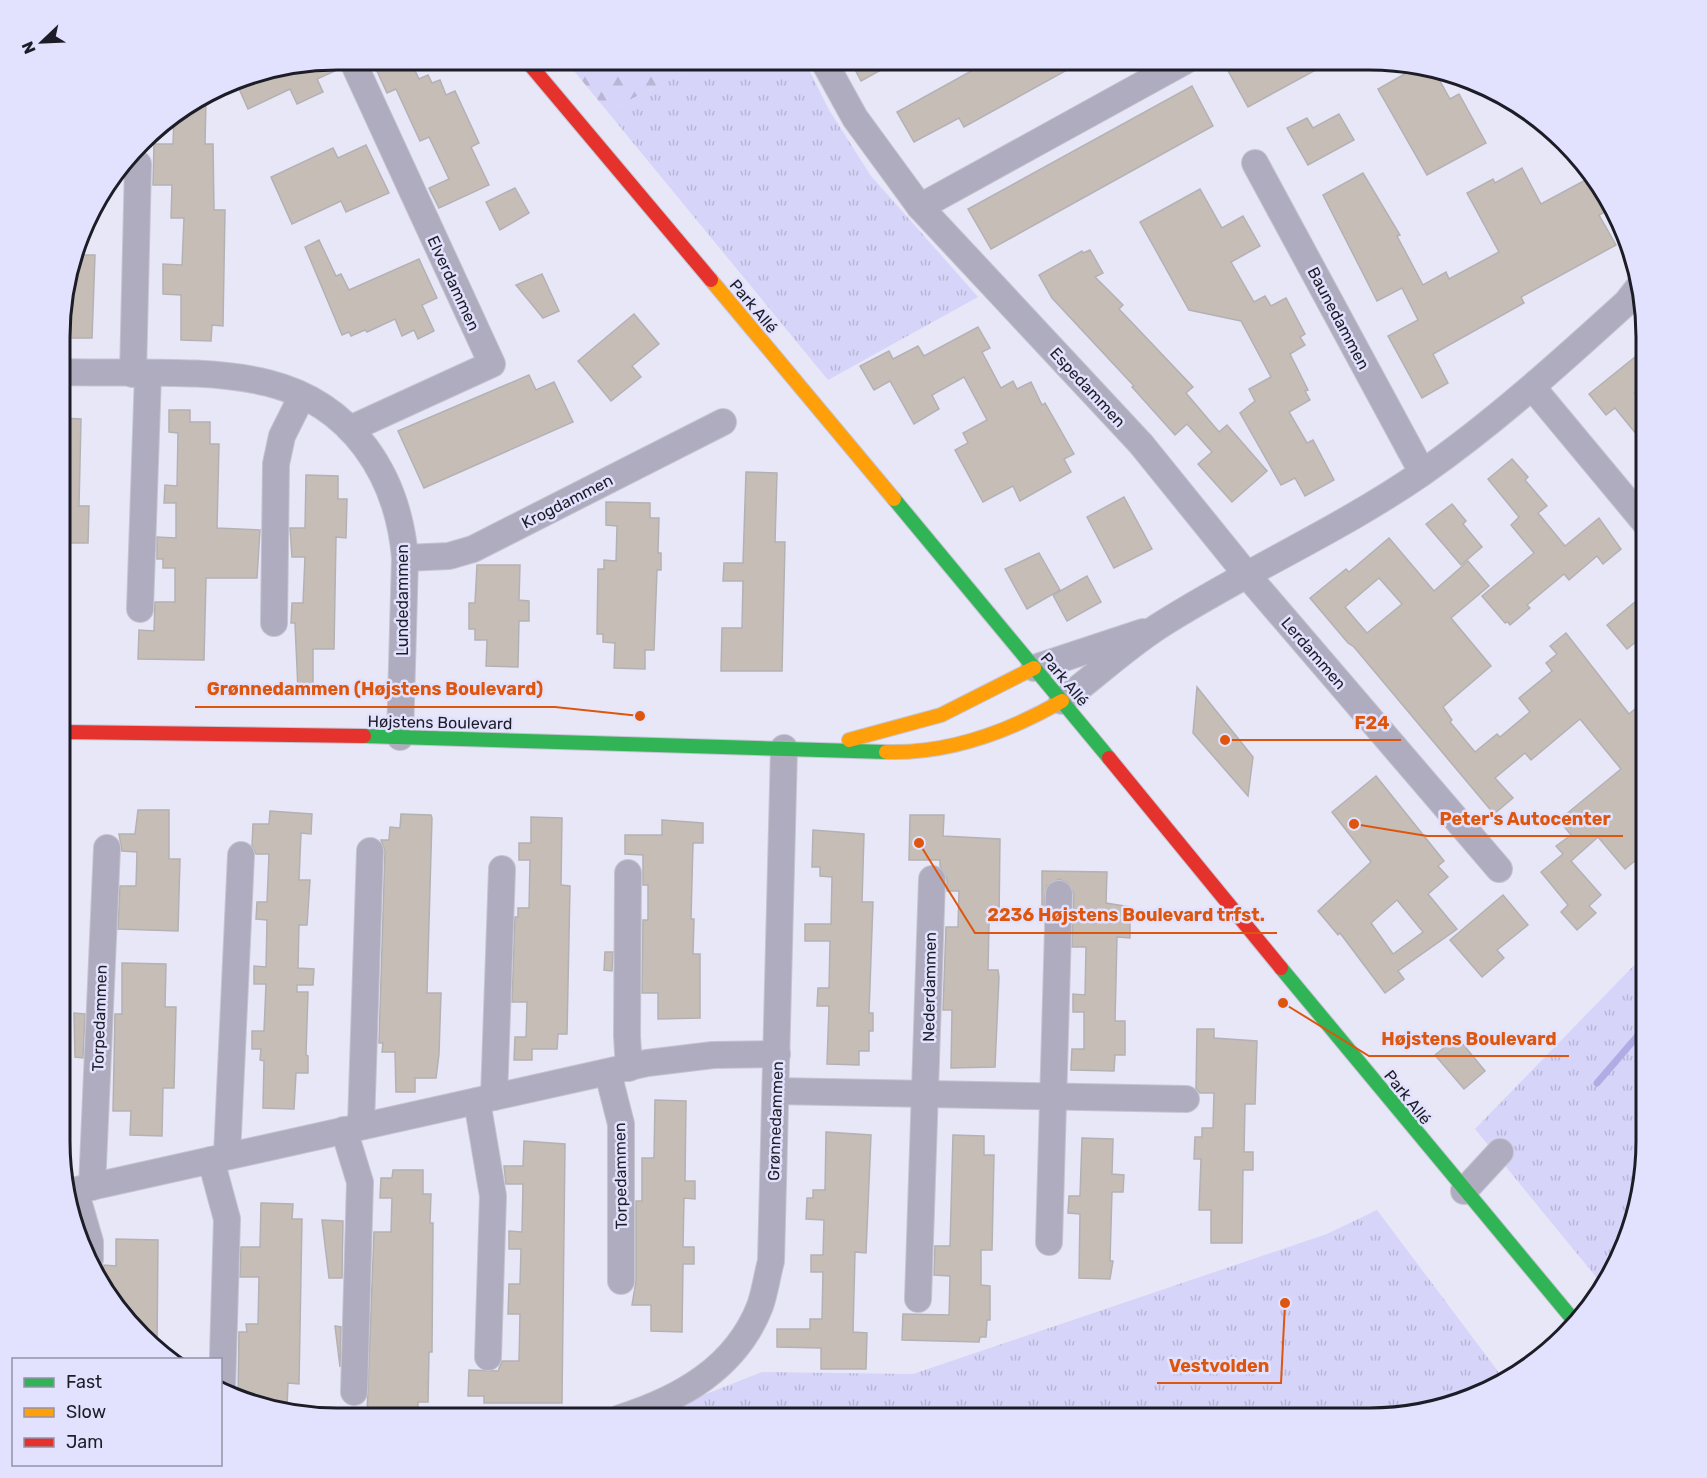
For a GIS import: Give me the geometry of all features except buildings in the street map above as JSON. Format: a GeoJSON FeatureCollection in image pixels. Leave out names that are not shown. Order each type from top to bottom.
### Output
{"type":"FeatureCollection","features":[{"type":"Feature","properties":{"kind":"street","name":"Elverdammen"},"geometry":{"type":"LineString","coordinates":[[350,429],[492,364],[357,70]]}},
{"type":"Feature","properties":{"kind":"street","name":"Park Allé"},"geometry":{"type":"LineString","coordinates":[[534,70],[1062,701],[1464,1191],[1570,1316]]}},
{"type":"Feature","properties":{"kind":"street","name":"Espedammen"},"geometry":{"type":"LineString","coordinates":[[829,70],[855,118],[920,207],[1141,444],[1247,574]]}},
{"type":"Feature","properties":{"kind":"street"},"geometry":{"type":"LineString","coordinates":[[920,207],[1167,70]]}},
{"type":"Feature","properties":{"kind":"street","name":"Baunedammen"},"geometry":{"type":"LineString","coordinates":[[1255,163],[1422,472]]}},
{"type":"Feature","properties":{"kind":"street"},"geometry":{"type":"LineString","coordinates":[[138,164],[141,374],[140,609]]}},
{"type":"Feature","properties":{"kind":"street"},"geometry":{"type":"LineString","coordinates":[[1062,701],[1157,627],[1247,574],[1340,525],[1422,472],[1533,388],[1633,295]]}},
{"type":"Feature","properties":{"kind":"street","name":"Lundedammen"},"geometry":{"type":"LineString","coordinates":[[70,372],[232,378],[268,383],[302,396],[350,429],[384,475],[402,529],[405,558],[400,737]]}},
{"type":"Feature","properties":{"kind":"street"},"geometry":{"type":"LineString","coordinates":[[1533,388],[1636,512]]}},
{"type":"Feature","properties":{"kind":"street"},"geometry":{"type":"LineString","coordinates":[[274,622],[276,464],[282,436],[302,396]]}},
{"type":"Feature","properties":{"kind":"street","name":"Krogdammen"},"geometry":{"type":"LineString","coordinates":[[405,558],[448,556],[473,549],[723,422]]}},
{"type":"Feature","properties":{"kind":"street","name":"Lerdammen"},"geometry":{"type":"LineString","coordinates":[[1247,574],[1499,869]]}},
{"type":"Feature","properties":{"kind":"street"},"geometry":{"type":"LineString","coordinates":[[1034,668],[1157,627]]}},
{"type":"Feature","properties":{"kind":"street","name":"Højstens Boulevard"},"geometry":{"type":"LineString","coordinates":[[817,748],[941,715],[1034,668]]}},
{"type":"Feature","properties":{"kind":"street","name":"Højstens Boulevard"},"geometry":{"type":"LineString","coordinates":[[70,732],[400,737],[817,748],[906,753],[959,746],[1025,723],[1062,701]]}},
{"type":"Feature","properties":{"kind":"street","name":"Grønnedammen"},"geometry":{"type":"LineString","coordinates":[[650,1408],[695,1386],[738,1345],[760,1306],[771,1261],[784,748]]}},
{"type":"Feature","properties":{"kind":"street","name":"Torpedammen"},"geometry":{"type":"LineString","coordinates":[[89,1236],[79,1190],[107,848]]}},
{"type":"Feature","properties":{"kind":"street"},"geometry":{"type":"LineString","coordinates":[[354,1392],[360,1182],[353,1127],[370,851]]}},
{"type":"Feature","properties":{"kind":"street"},"geometry":{"type":"LineString","coordinates":[[222,1381],[227,1219],[219,1158],[241,855]]}},
{"type":"Feature","properties":{"kind":"street"},"geometry":{"type":"LineString","coordinates":[[488,1357],[493,1196],[486,1099],[502,869]]}},
{"type":"Feature","properties":{"kind":"street","name":"Torpedammen"},"geometry":{"type":"LineString","coordinates":[[621,1281],[621,1124],[618,1070],[628,873]]}},
{"type":"Feature","properties":{"kind":"street","name":"Nederdammen"},"geometry":{"type":"LineString","coordinates":[[918,1299],[932,879]]}},
{"type":"Feature","properties":{"kind":"street"},"geometry":{"type":"LineString","coordinates":[[1049,1242],[1059,894]]}},
{"type":"Feature","properties":{"kind":"street"},"geometry":{"type":"LineString","coordinates":[[79,1190],[353,1127],[618,1070],[713,1055],[777,1054]]}},
{"type":"Feature","properties":{"kind":"street"},"geometry":{"type":"LineString","coordinates":[[776,1091],[1186,1099]]}},
{"type":"Feature","properties":{"kind":"street"},"geometry":{"type":"LineString","coordinates":[[1464,1191],[1500,1152]]}},
{"type":"Feature","properties":{"kind":"green space"},"geometry":{"type":"Polygon","coordinates":[[[573,70],[691,70],[607,111],[573,70]]]}},
{"type":"Feature","properties":{"kind":"green space"},"geometry":{"type":"Polygon","coordinates":[[[691,70],[809,70],[829,110],[871,176],[978,297],[828,380],[607,111],[691,70]]]}},
{"type":"Feature","properties":{"kind":"green space"},"geometry":{"type":"Polygon","coordinates":[[[1636,963],[1636,1158],[1634,1175],[1622,1226],[1598,1279],[1475,1129],[1636,963]]]}},
{"type":"Feature","properties":{"kind":"green space"},"geometry":{"type":"Polygon","coordinates":[[[1377,1210],[1500,1374],[1471,1387],[1438,1398],[1404,1405],[1369,1408],[670,1408],[762,1372],[913,1374],[1327,1234],[1377,1210]]]}},
{"type":"Feature","properties":{"kind":"waterway"},"geometry":{"type":"LineString","coordinates":[[1597,1083],[1636,1038]]}},
{"type":"Feature","properties":{"kind":"traffic: fast"},"geometry":{"type":"LineString","coordinates":[[894,499],[1109,758]]}},
{"type":"Feature","properties":{"kind":"traffic: fast"},"geometry":{"type":"LineString","coordinates":[[364,736],[886,752]]}},
{"type":"Feature","properties":{"kind":"traffic: fast"},"geometry":{"type":"LineString","coordinates":[[1281,968],[1570,1316]]}},
{"type":"Feature","properties":{"kind":"traffic: slow"},"geometry":{"type":"LineString","coordinates":[[711,280],[894,499]]}},
{"type":"Feature","properties":{"kind":"traffic: slow"},"geometry":{"type":"LineString","coordinates":[[849,740],[941,715],[1034,668]]}},
{"type":"Feature","properties":{"kind":"traffic: slow"},"geometry":{"type":"LineString","coordinates":[[886,752],[932,749],[977,739],[1021,722],[1062,701]]}},
{"type":"Feature","properties":{"kind":"traffic: jam"},"geometry":{"type":"LineString","coordinates":[[534,70],[711,280]]}},
{"type":"Feature","properties":{"kind":"traffic: jam"},"geometry":{"type":"LineString","coordinates":[[70,732],[364,736]]}},
{"type":"Feature","properties":{"kind":"traffic: jam"},"geometry":{"type":"LineString","coordinates":[[1109,758],[1281,968]]}},
{"type":"Feature","properties":{"kind":"place","name":"Grønnedammen (Højstens Boulevard)"},"geometry":{"type":"Point","coordinates":[640,716]}},
{"type":"Feature","properties":{"kind":"place","name":"F24"},"geometry":{"type":"Point","coordinates":[1225,740]}},
{"type":"Feature","properties":{"kind":"place","name":"Peter's Autocenter"},"geometry":{"type":"Point","coordinates":[1354,824]}},
{"type":"Feature","properties":{"kind":"place","name":"2236 Højstens Boulevard trfst."},"geometry":{"type":"Point","coordinates":[919,843]}},
{"type":"Feature","properties":{"kind":"place","name":"Højstens Boulevard"},"geometry":{"type":"Point","coordinates":[1283,1003]}},
{"type":"Feature","properties":{"kind":"place","name":"Vestvolden"},"geometry":{"type":"Point","coordinates":[1285,1303]}}]}
